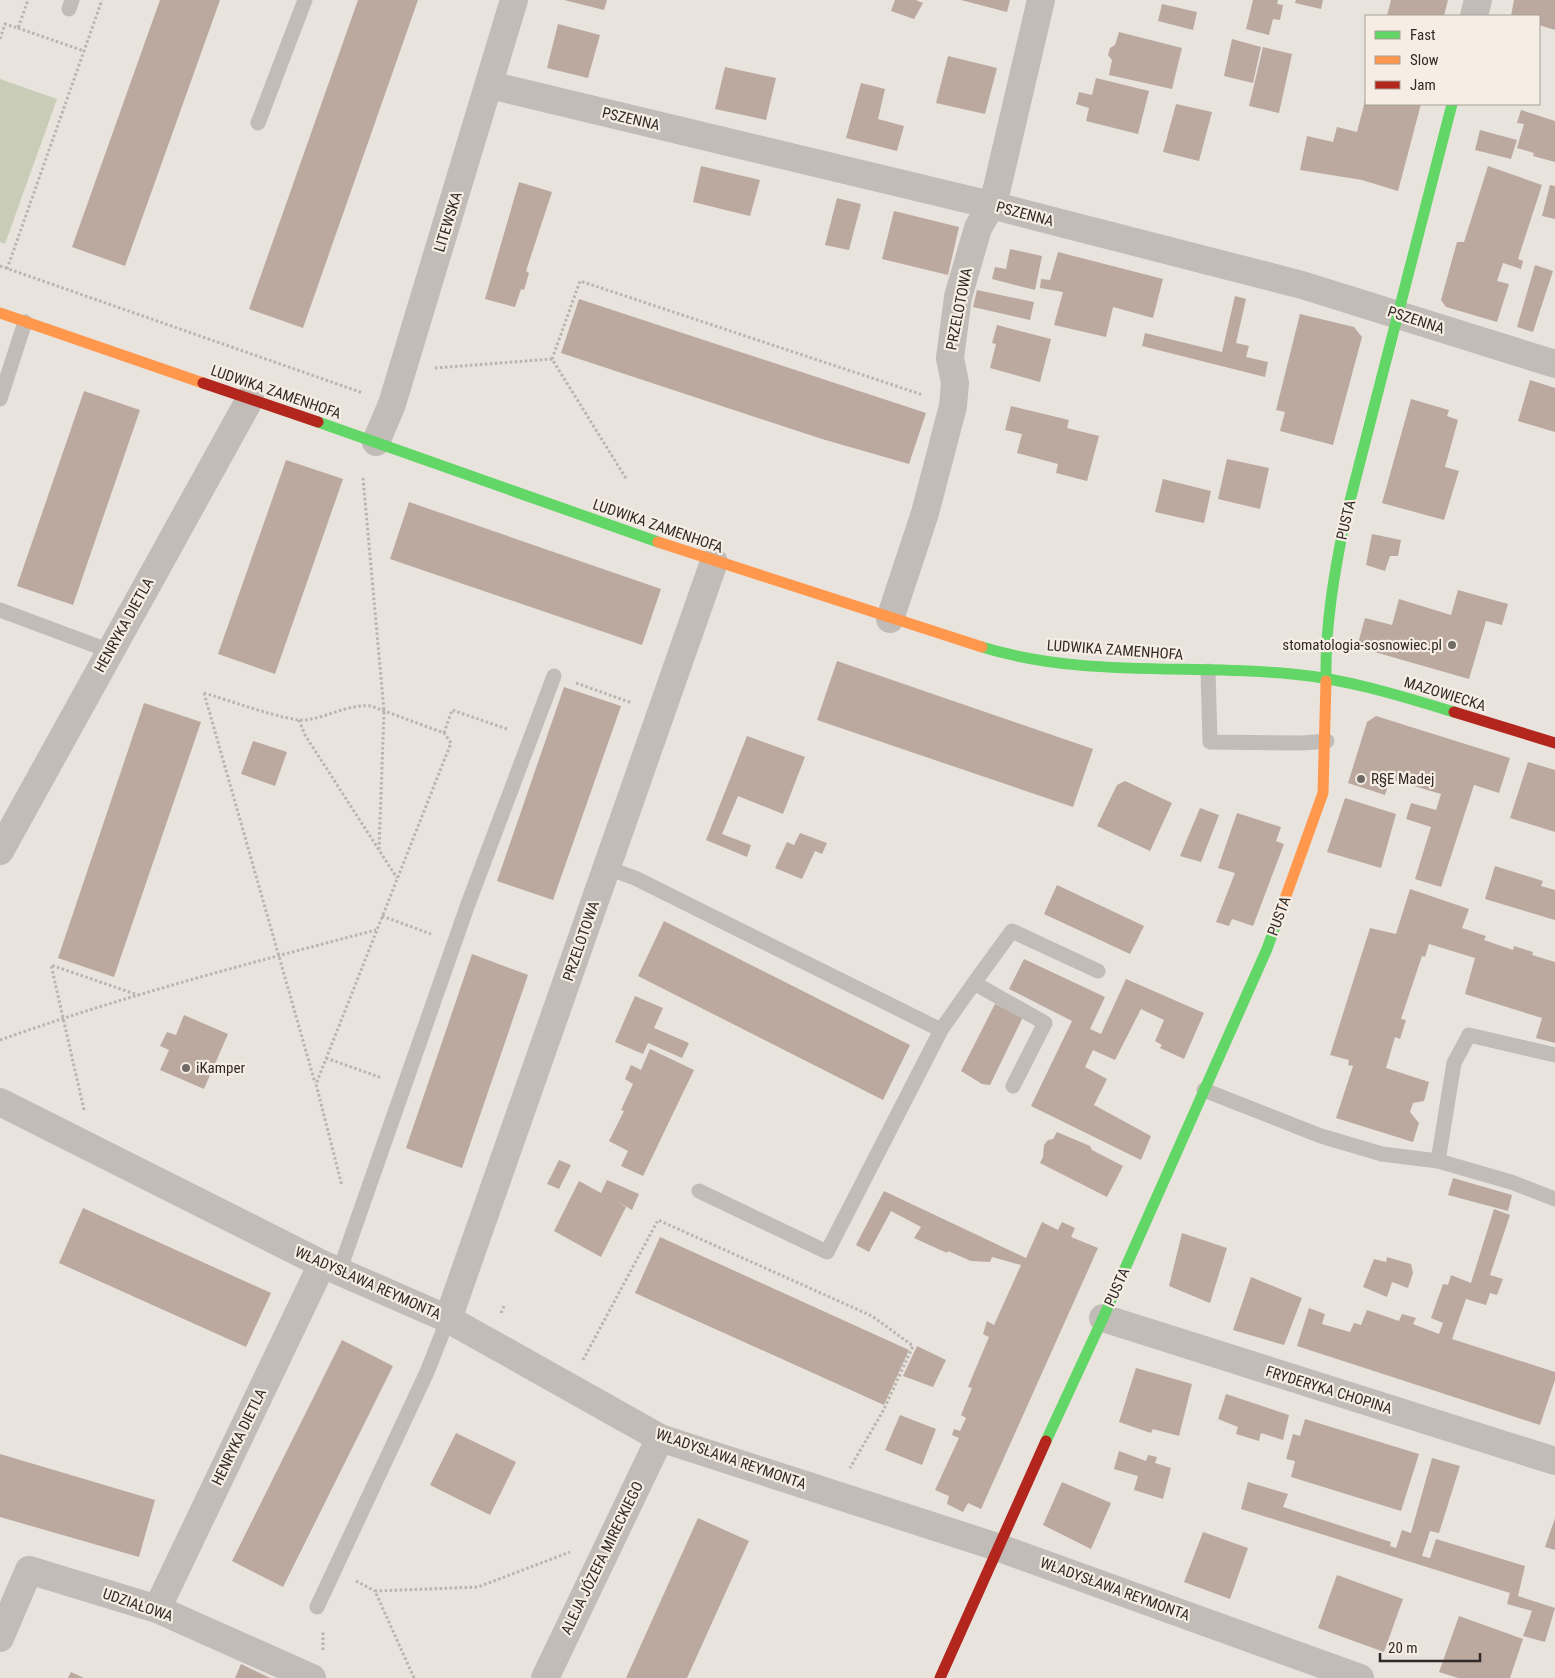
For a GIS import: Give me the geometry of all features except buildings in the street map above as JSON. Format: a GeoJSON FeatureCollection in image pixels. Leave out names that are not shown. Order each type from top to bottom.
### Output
{"type":"FeatureCollection","features":[{"type":"Feature","properties":{"kind":"street","name":"LITEWSKA"},"geometry":{"type":"LineString","coordinates":[[376,442],[392,404],[490,85],[514,0]]}},
{"type":"Feature","properties":{"kind":"street","name":"PRZELOTOWA"},"geometry":{"type":"LineString","coordinates":[[890,619],[926,513],[954,406],[954,383],[950,358],[958,297],[978,228],[997,188],[1041,0]]}},
{"type":"Feature","properties":{"kind":"street"},"geometry":{"type":"LineString","coordinates":[[1474,15],[1478,0]]}},
{"type":"Feature","properties":{"kind":"street","name":"PSZENNA"},"geometry":{"type":"LineString","coordinates":[[490,85],[991,204],[1302,285],[1555,364]]}},
{"type":"Feature","properties":{"kind":"street","name":"PUSTA"},"geometry":{"type":"LineString","coordinates":[[940,1678],[997,1546],[1103,1318],[1268,948],[1323,792],[1327,740],[1324,643],[1333,578],[1452,105]]}},
{"type":"Feature","properties":{"kind":"street","name":"LUDWIKA ZAMENHOFA"},"geometry":{"type":"LineString","coordinates":[[0,313],[376,442],[714,562],[986,648],[1046,662],[1112,668],[1292,674],[1324,680]]}},
{"type":"Feature","properties":{"kind":"street","name":"HENRYKA DIETLA"},"geometry":{"type":"LineString","coordinates":[[0,851],[250,399]]}},
{"type":"Feature","properties":{"kind":"street","name":"PRZELOTOWA"},"geometry":{"type":"LineString","coordinates":[[448,1319],[714,562]]}},
{"type":"Feature","properties":{"kind":"street","name":"MAZOWIECKA"},"geometry":{"type":"LineString","coordinates":[[1324,680],[1376,688],[1555,743]]}},
{"type":"Feature","properties":{"kind":"street","name":"WŁADYSŁAWA REYMONTA"},"geometry":{"type":"LineString","coordinates":[[0,1102],[330,1268],[448,1319],[660,1438],[997,1546],[1360,1678]]}},
{"type":"Feature","properties":{"kind":"street","name":"HENRYKA DIETLA"},"geometry":{"type":"LineString","coordinates":[[157,1609],[330,1268]]}},
{"type":"Feature","properties":{"kind":"street","name":"FRYDERYKA CHOPINA"},"geometry":{"type":"LineString","coordinates":[[1103,1318],[1555,1460]]}},
{"type":"Feature","properties":{"kind":"street","name":"ALEJA JÓZEFA MIRECKIEGO"},"geometry":{"type":"LineString","coordinates":[[545,1678],[660,1438]]}},
{"type":"Feature","properties":{"kind":"street","name":"UDZIAŁOWA"},"geometry":{"type":"LineString","coordinates":[[0,1638],[29,1570],[157,1609],[312,1678]]}},
{"type":"Feature","properties":{"kind":"lane"},"geometry":{"type":"LineString","coordinates":[[258,123],[305,0]]}},
{"type":"Feature","properties":{"kind":"lane"},"geometry":{"type":"LineString","coordinates":[[0,399],[25,322]]}},
{"type":"Feature","properties":{"kind":"lane"},"geometry":{"type":"LineString","coordinates":[[0,610],[110,651]]}},
{"type":"Feature","properties":{"kind":"lane"},"geometry":{"type":"LineString","coordinates":[[1208,671],[1210,742],[1303,743],[1327,740]]}},
{"type":"Feature","properties":{"kind":"lane"},"geometry":{"type":"LineString","coordinates":[[330,1268],[354,1233],[455,943],[554,676]]}},
{"type":"Feature","properties":{"kind":"lane"},"geometry":{"type":"LineString","coordinates":[[606,868],[635,878],[941,1030]]}},
{"type":"Feature","properties":{"kind":"lane"},"geometry":{"type":"LineString","coordinates":[[699,1191],[827,1252],[941,1030],[1012,931],[1098,971]]}},
{"type":"Feature","properties":{"kind":"lane"},"geometry":{"type":"LineString","coordinates":[[974,983],[1045,1023],[1013,1086]]}},
{"type":"Feature","properties":{"kind":"lane"},"geometry":{"type":"LineString","coordinates":[[1438,1161],[1454,1062],[1470,1035],[1555,1055]]}},
{"type":"Feature","properties":{"kind":"lane"},"geometry":{"type":"LineString","coordinates":[[1204,1090],[1338,1141],[1382,1154],[1438,1161],[1511,1182],[1555,1199]]}},
{"type":"Feature","properties":{"kind":"lane"},"geometry":{"type":"LineString","coordinates":[[317,1607],[427,1372],[448,1319]]}},
{"type":"Feature","properties":{"kind":"path"},"geometry":{"type":"LineString","coordinates":[[18,28],[28,0]]}},
{"type":"Feature","properties":{"kind":"path"},"geometry":{"type":"LineString","coordinates":[[7,269],[102,0]]}},
{"type":"Feature","properties":{"kind":"path"},"geometry":{"type":"LineString","coordinates":[[0,39],[6,24],[84,51]]}},
{"type":"Feature","properties":{"kind":"path"},"geometry":{"type":"LineString","coordinates":[[0,266],[392,404]]}},
{"type":"Feature","properties":{"kind":"path"},"geometry":{"type":"LineString","coordinates":[[552,359],[580,281],[926,396]]}},
{"type":"Feature","properties":{"kind":"path"},"geometry":{"type":"LineString","coordinates":[[429,368],[552,359]]}},
{"type":"Feature","properties":{"kind":"path"},"geometry":{"type":"LineString","coordinates":[[552,359],[627,480]]}},
{"type":"Feature","properties":{"kind":"path"},"geometry":{"type":"LineString","coordinates":[[363,478],[376,596],[378,663],[384,711],[379,850]]}},
{"type":"Feature","properties":{"kind":"path"},"geometry":{"type":"LineString","coordinates":[[554,676],[635,704]]}},
{"type":"Feature","properties":{"kind":"path"},"geometry":{"type":"LineString","coordinates":[[316,1084],[451,743],[444,733],[384,711],[361,705],[305,720],[204,693],[316,1084],[354,1233]]}},
{"type":"Feature","properties":{"kind":"path"},"geometry":{"type":"LineString","coordinates":[[444,733],[452,710],[531,737]]}},
{"type":"Feature","properties":{"kind":"path"},"geometry":{"type":"LineString","coordinates":[[299,719],[305,735],[397,878]]}},
{"type":"Feature","properties":{"kind":"path"},"geometry":{"type":"LineString","coordinates":[[382,916],[455,943]]}},
{"type":"Feature","properties":{"kind":"path"},"geometry":{"type":"LineString","coordinates":[[0,1040],[64,1017],[279,955],[376,930]]}},
{"type":"Feature","properties":{"kind":"path"},"geometry":{"type":"LineString","coordinates":[[92,1148],[51,965],[140,996]]}},
{"type":"Feature","properties":{"kind":"path"},"geometry":{"type":"LineString","coordinates":[[326,1058],[405,1087]]}},
{"type":"Feature","properties":{"kind":"path"},"geometry":{"type":"LineString","coordinates":[[569,1386],[658,1220],[872,1316],[913,1346],[883,1411],[846,1475]]}},
{"type":"Feature","properties":{"kind":"path"},"geometry":{"type":"LineString","coordinates":[[414,1678],[375,1591],[478,1587],[613,1536]]}},
{"type":"Feature","properties":{"kind":"green space"},"geometry":{"type":"Polygon","coordinates":[[[0,79],[57,99],[5,244],[0,242],[0,79]]]}},
{"type":"Feature","properties":{"kind":"traffic: fast"},"geometry":{"type":"LineString","coordinates":[[1326,681],[1327,640],[1331,600],[1345,520],[1452,105]]}},
{"type":"Feature","properties":{"kind":"traffic: fast"},"geometry":{"type":"LineString","coordinates":[[318,422],[658,542]]}},
{"type":"Feature","properties":{"kind":"traffic: fast"},"geometry":{"type":"LineString","coordinates":[[982,647],[1020,657],[1097,667],[1253,671],[1313,676],[1374,689],[1454,712]]}},
{"type":"Feature","properties":{"kind":"traffic: fast"},"geometry":{"type":"LineString","coordinates":[[1046,1441],[1103,1318],[1267,949],[1282,907]]}},
{"type":"Feature","properties":{"kind":"traffic: slow"},"geometry":{"type":"LineString","coordinates":[[0,313],[203,383]]}},
{"type":"Feature","properties":{"kind":"traffic: slow"},"geometry":{"type":"LineString","coordinates":[[658,542],[982,647]]}},
{"type":"Feature","properties":{"kind":"traffic: slow"},"geometry":{"type":"LineString","coordinates":[[1282,907],[1323,793],[1326,681]]}},
{"type":"Feature","properties":{"kind":"traffic: jam"},"geometry":{"type":"LineString","coordinates":[[203,383],[318,422]]}},
{"type":"Feature","properties":{"kind":"traffic: jam"},"geometry":{"type":"LineString","coordinates":[[1454,712],[1555,743]]}},
{"type":"Feature","properties":{"kind":"traffic: jam"},"geometry":{"type":"LineString","coordinates":[[940,1678],[1046,1441]]}},
{"type":"Feature","properties":{"kind":"place","name":"stomatologia-sosnowiec.pl"},"geometry":{"type":"Point","coordinates":[1452,645]}},
{"type":"Feature","properties":{"kind":"place","name":"R§E Madej"},"geometry":{"type":"Point","coordinates":[1361,779]}},
{"type":"Feature","properties":{"kind":"place","name":"iKamper"},"geometry":{"type":"Point","coordinates":[186,1068]}}]}
